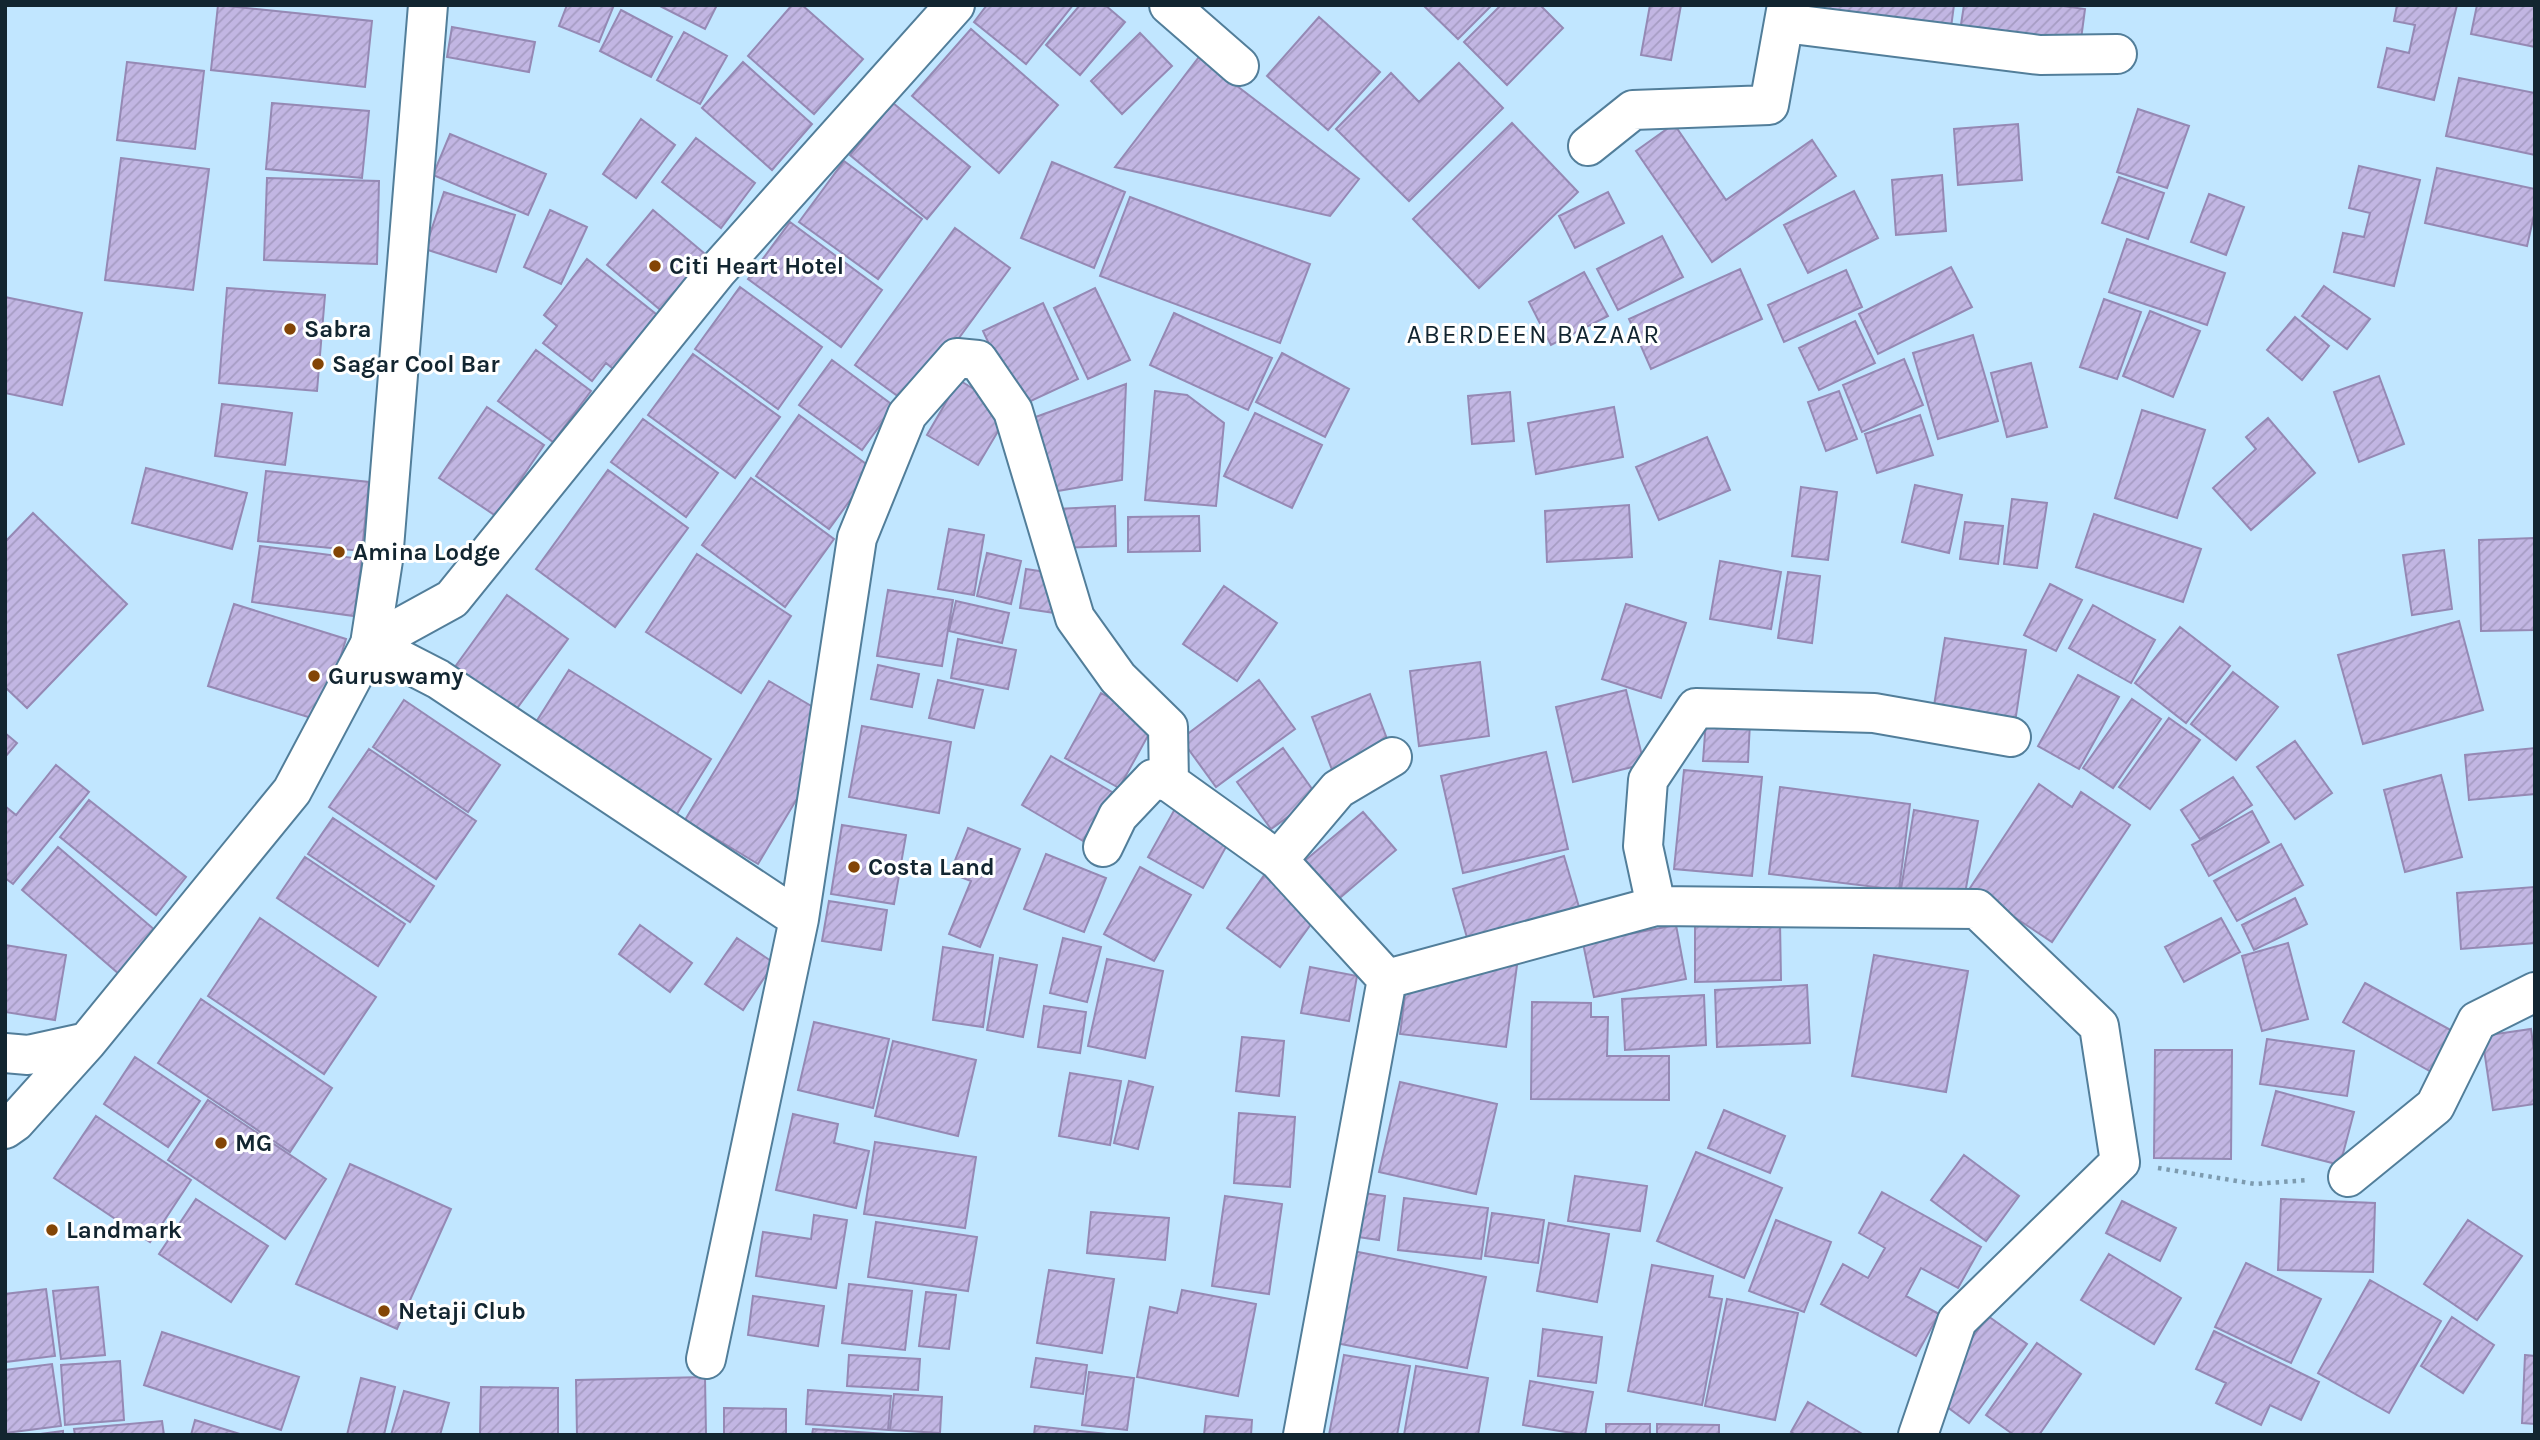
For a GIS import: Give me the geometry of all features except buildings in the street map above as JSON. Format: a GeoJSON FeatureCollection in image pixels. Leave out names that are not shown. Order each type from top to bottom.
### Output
{"type":"FeatureCollection","features":[{"type":"Feature","properties":{"kind":"street"},"geometry":{"type":"LineString","coordinates":[[5,1129],[15,1122],[87,1042],[292,790],[370,643],[383,560],[428,5]]}},
{"type":"Feature","properties":{"kind":"street"},"geometry":{"type":"LineString","coordinates":[[370,643],[452,599],[717,271],[955,5]]}},
{"type":"Feature","properties":{"kind":"street"},"geometry":{"type":"LineString","coordinates":[[1169,5],[1239,66]]}},
{"type":"Feature","properties":{"kind":"street"},"geometry":{"type":"LineString","coordinates":[[1588,146],[1633,110],[1769,105],[1786,14],[2040,55],[2117,54]]}},
{"type":"Feature","properties":{"kind":"street"},"geometry":{"type":"LineString","coordinates":[[706,1359],[799,919],[857,538],[907,415],[957,358],[978,360],[1013,411],[1075,618],[1118,678],[1168,727],[1169,782]]}},
{"type":"Feature","properties":{"kind":"street"},"geometry":{"type":"LineString","coordinates":[[370,643],[438,679],[799,919]]}},
{"type":"Feature","properties":{"kind":"street"},"geometry":{"type":"LineString","coordinates":[[1656,906],[1643,846],[1648,780],[1696,708],[1874,713],[2011,737]]}},
{"type":"Feature","properties":{"kind":"street"},"geometry":{"type":"LineString","coordinates":[[1278,860],[1338,789],[1392,757]]}},
{"type":"Feature","properties":{"kind":"street"},"geometry":{"type":"LineString","coordinates":[[1103,847],[1118,816],[1153,779],[1169,782],[1278,860],[1387,979]]}},
{"type":"Feature","properties":{"kind":"street"},"geometry":{"type":"LineString","coordinates":[[1387,979],[1656,906],[1977,909],[2099,1027],[2120,1162],[1957,1321],[1918,1435]]}},
{"type":"Feature","properties":{"kind":"street"},"geometry":{"type":"LineString","coordinates":[[1303,1435],[1387,979]]}},
{"type":"Feature","properties":{"kind":"street"},"geometry":{"type":"LineString","coordinates":[[2348,1177],[2435,1106],[2477,1021],[2535,992]]}},
{"type":"Feature","properties":{"kind":"street"},"geometry":{"type":"LineString","coordinates":[[5,1053],[28,1055],[87,1042]]}},
{"type":"Feature","properties":{"kind":"path"},"geometry":{"type":"LineString","coordinates":[[2120,1162],[2255,1184],[2348,1177]]}},
{"type":"Feature","properties":{"kind":"place","name":"Citi Heart Hotel"},"geometry":{"type":"Point","coordinates":[655,266]}},
{"type":"Feature","properties":{"kind":"place","name":"Sabra"},"geometry":{"type":"Point","coordinates":[290,329]}},
{"type":"Feature","properties":{"kind":"place","name":"Sagar Cool Bar"},"geometry":{"type":"Point","coordinates":[318,364]}},
{"type":"Feature","properties":{"kind":"place","name":"Amina Lodge"},"geometry":{"type":"Point","coordinates":[339,552]}},
{"type":"Feature","properties":{"kind":"place","name":"Guruswamy"},"geometry":{"type":"Point","coordinates":[314,676]}},
{"type":"Feature","properties":{"kind":"place","name":"Costa Land"},"geometry":{"type":"Point","coordinates":[854,867]}},
{"type":"Feature","properties":{"kind":"place","name":"MG"},"geometry":{"type":"Point","coordinates":[221,1143]}},
{"type":"Feature","properties":{"kind":"place","name":"Landmark"},"geometry":{"type":"Point","coordinates":[52,1230]}},
{"type":"Feature","properties":{"kind":"place","name":"Netaji Club"},"geometry":{"type":"Point","coordinates":[384,1311]}},
{"type":"Feature","properties":{"kind":"district","name":"ABERDEEN BAZAAR"},"geometry":{"type":"Point","coordinates":[1534,334]}}]}
